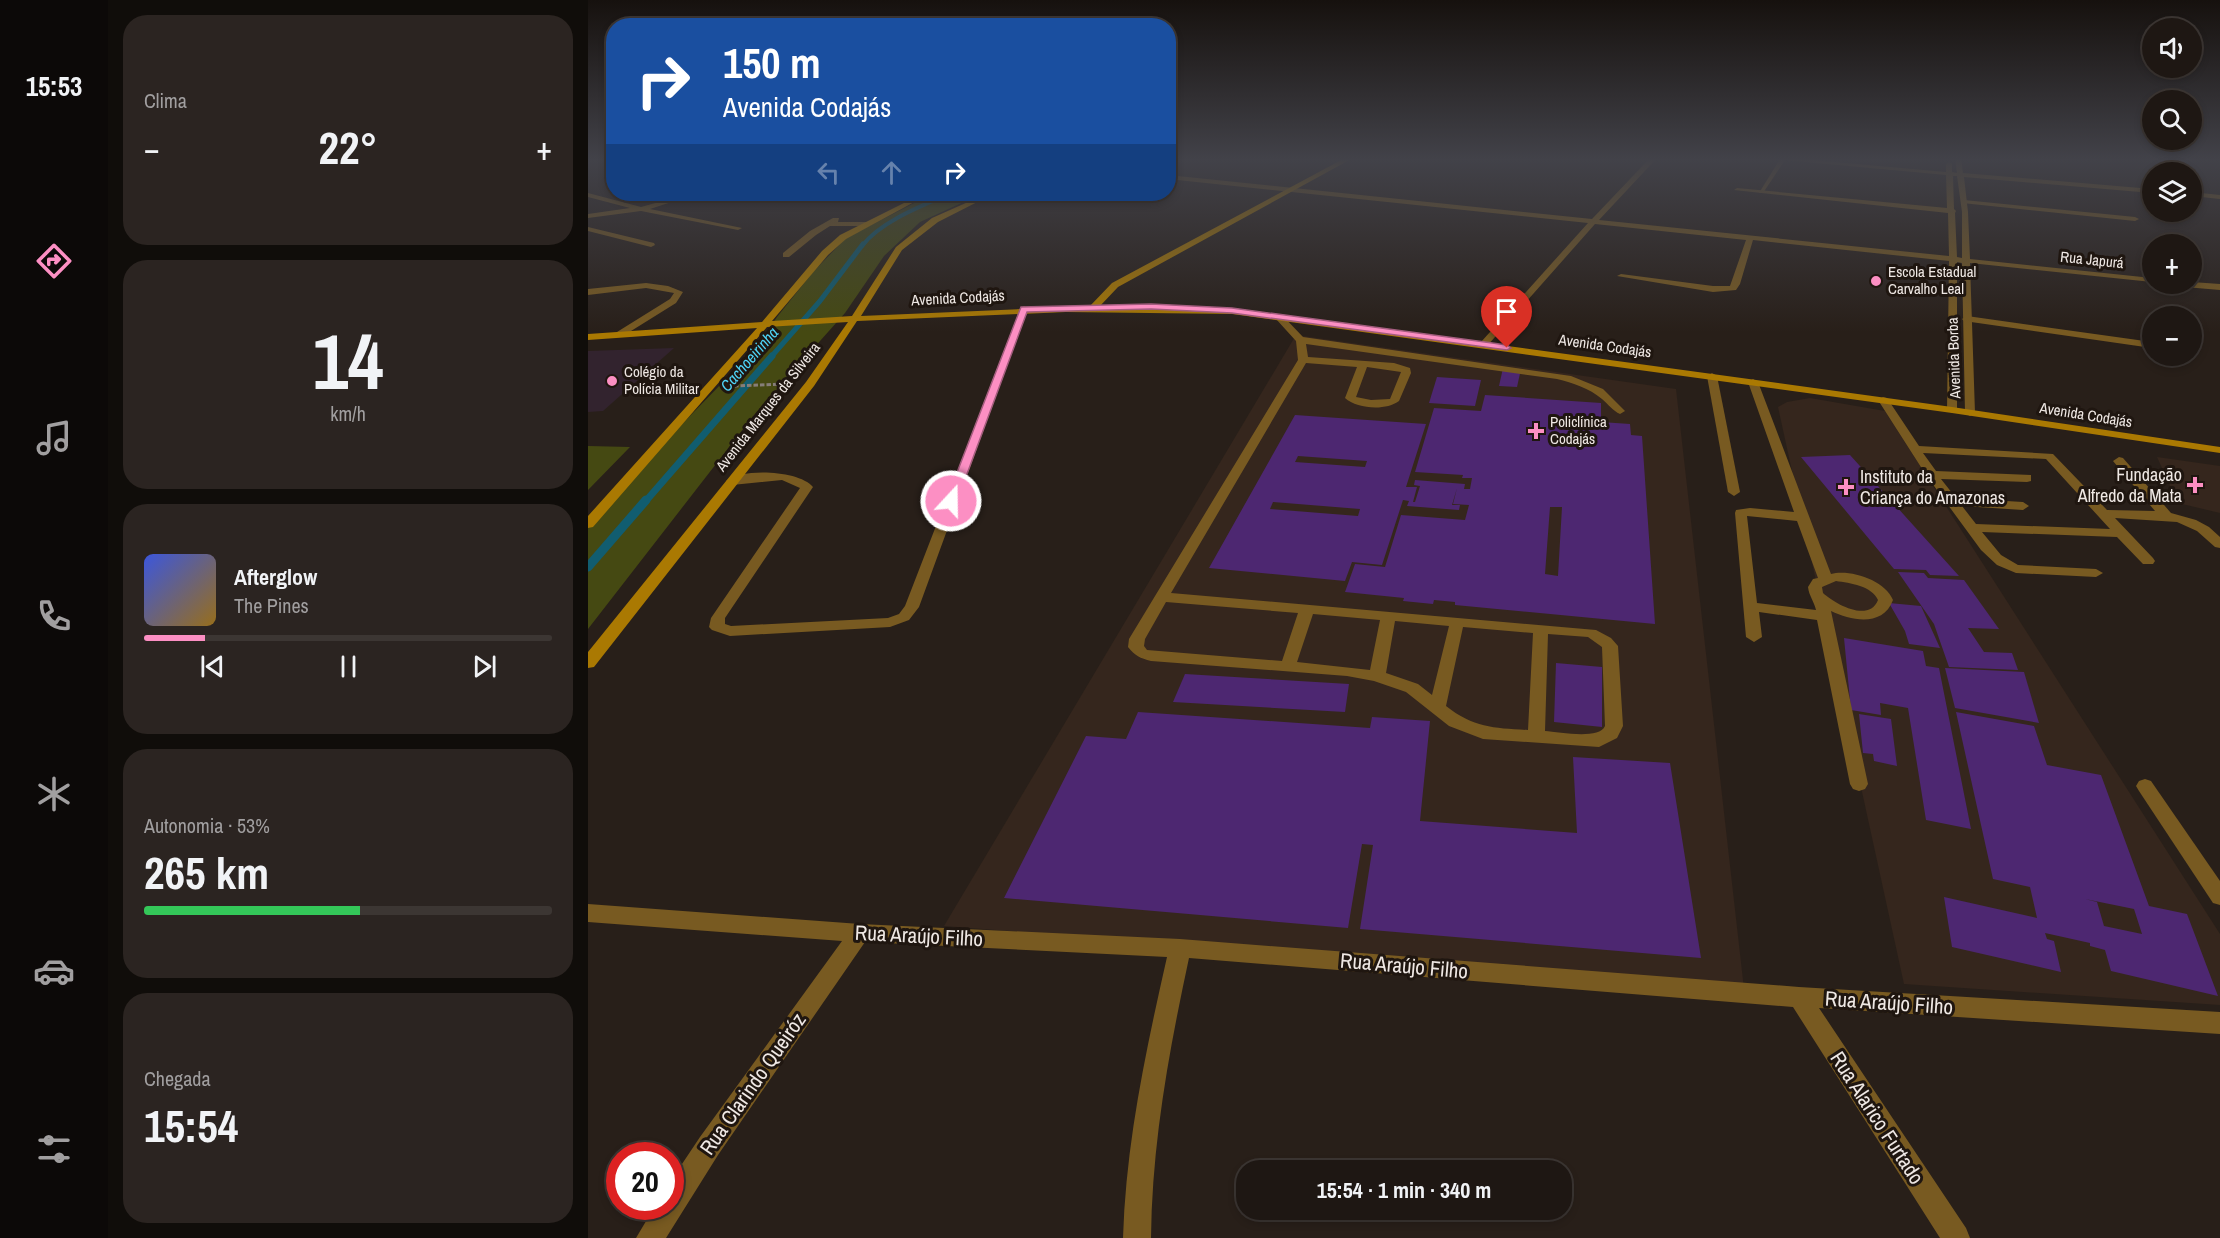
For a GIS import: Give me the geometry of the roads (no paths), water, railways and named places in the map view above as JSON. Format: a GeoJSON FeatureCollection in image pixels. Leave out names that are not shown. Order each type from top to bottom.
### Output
{"type":"FeatureCollection","features":[{"type":"Feature","properties":{"kind":"street"},"geometry":{"type":"LineString","coordinates":[[675,216],[738,228]]}},
{"type":"Feature","properties":{"kind":"street"},"geometry":{"type":"LineString","coordinates":[[588,524],[825,253],[843,237],[882,216]]}},
{"type":"Feature","properties":{"kind":"street","name":"Avenida Marques da Silveira"},"geometry":{"type":"LineString","coordinates":[[588,663],[810,384],[898,249],[935,220],[944,216]]}},
{"type":"Feature","properties":{"kind":"street"},"geometry":{"type":"LineString","coordinates":[[1094,307],[1116,285],[1246,216]]}},
{"type":"Feature","properties":{"kind":"street","name":"Rua Japurá"},"geometry":{"type":"LineString","coordinates":[[1527,216],[2142,279]]}},
{"type":"Feature","properties":{"kind":"street"},"geometry":{"type":"LineString","coordinates":[[1484,344],[1599,216]]}},
{"type":"Feature","properties":{"kind":"street","name":"Avenida Borba"},"geometry":{"type":"LineString","coordinates":[[1952,410],[1953,216]]}},
{"type":"Feature","properties":{"kind":"street","name":"Avenida Borba"},"geometry":{"type":"LineString","coordinates":[[1964,216],[1970,413]]}},
{"type":"Feature","properties":{"kind":"street"},"geometry":{"type":"LineString","coordinates":[[2103,216],[2135,219]]}},
{"type":"Feature","properties":{"kind":"street"},"geometry":{"type":"LineString","coordinates":[[786,255],[813,233],[832,222],[866,224]]}},
{"type":"Feature","properties":{"kind":"street"},"geometry":{"type":"LineString","coordinates":[[588,229],[651,245]]}},
{"type":"Feature","properties":{"kind":"street"},"geometry":{"type":"LineString","coordinates":[[1621,276],[1713,290],[1733,288],[1750,238]]}},
{"type":"Feature","properties":{"kind":"street"},"geometry":{"type":"LineString","coordinates":[[2202,285],[2220,287]]}},
{"type":"Feature","properties":{"kind":"street"},"geometry":{"type":"LineString","coordinates":[[588,292],[643,286],[669,287],[679,292],[673,301],[620,334]]}},
{"type":"Feature","properties":{"kind":"street","name":"Avenida Codajás"},"geometry":{"type":"LineString","coordinates":[[588,337],[765,323],[1024,309],[1151,307],[1232,311],[1712,376],[2220,450]]}},
{"type":"Feature","properties":{"kind":"street"},"geometry":{"type":"LineString","coordinates":[[732,481],[788,477],[802,481],[807,487],[718,618],[717,627],[730,631],[890,622],[904,617],[912,607],[1024,309]]}},
{"type":"Feature","properties":{"kind":"street"},"geometry":{"type":"LineString","coordinates":[[1162,597],[1591,633],[1606,640],[1610,646],[1614,726],[1611,734],[1599,741],[1483,733],[1455,722],[1412,688],[1377,676],[1288,666],[1151,656],[1136,647],[1137,639],[1303,360],[1305,348],[1301,340],[1280,317]]}},
{"type":"Feature","properties":{"kind":"street"},"geometry":{"type":"LineString","coordinates":[[1967,319],[2142,344]]}},
{"type":"Feature","properties":{"kind":"street"},"geometry":{"type":"LineString","coordinates":[[1301,340],[1557,376],[1586,384],[1607,394],[1620,411]]}},
{"type":"Feature","properties":{"kind":"street"},"geometry":{"type":"LineString","coordinates":[[1303,360],[1394,366],[1406,370],[1394,401],[1362,403],[1350,398],[1363,364]]}},
{"type":"Feature","properties":{"kind":"street"},"geometry":{"type":"LineString","coordinates":[[1712,376],[1734,492]]}},
{"type":"Feature","properties":{"kind":"street"},"geometry":{"type":"LineString","coordinates":[[1753,382],[1825,578]]}},
{"type":"Feature","properties":{"kind":"street"},"geometry":{"type":"LineString","coordinates":[[1882,400],[1932,476],[1996,561],[2016,569],[2096,573]]}},
{"type":"Feature","properties":{"kind":"street"},"geometry":{"type":"LineString","coordinates":[[1915,449],[2049,456],[2055,459],[2148,561]]}},
{"type":"Feature","properties":{"kind":"street"},"geometry":{"type":"LineString","coordinates":[[2119,461],[2167,517]]}},
{"type":"Feature","properties":{"kind":"street"},"geometry":{"type":"LineString","coordinates":[[1932,476],[2027,478]]}},
{"type":"Feature","properties":{"kind":"street"},"geometry":{"type":"LineString","coordinates":[[1953,502],[2022,506]]}},
{"type":"Feature","properties":{"kind":"street"},"geometry":{"type":"LineString","coordinates":[[1754,637],[1741,513],[1801,517]]}},
{"type":"Feature","properties":{"kind":"street"},"geometry":{"type":"LineString","coordinates":[[2103,514],[2167,517],[2186,521],[2203,529],[2220,544]]}},
{"type":"Feature","properties":{"kind":"street"},"geometry":{"type":"LineString","coordinates":[[1972,528],[2121,533]]}},
{"type":"Feature","properties":{"kind":"street"},"geometry":{"type":"LineString","coordinates":[[1751,607],[1823,608],[1854,614],[1875,613],[1882,609],[1885,603],[1884,596],[1869,584],[1846,577],[1825,578],[1815,587],[1823,608],[1859,784]]}},
{"type":"Feature","properties":{"kind":"street"},"geometry":{"type":"LineString","coordinates":[[1288,666],[1307,609]]}},
{"type":"Feature","properties":{"kind":"street"},"geometry":{"type":"LineString","coordinates":[[1377,676],[1388,616]]}},
{"type":"Feature","properties":{"kind":"street"},"geometry":{"type":"LineString","coordinates":[[1437,708],[1457,622]]}},
{"type":"Feature","properties":{"kind":"street"},"geometry":{"type":"LineString","coordinates":[[1536,736],[1541,629]]}},
{"type":"Feature","properties":{"kind":"street"},"geometry":{"type":"LineString","coordinates":[[2145,786],[2220,897]]}},
{"type":"Feature","properties":{"kind":"street","name":"Rua Araújo Filho"},"geometry":{"type":"LineString","coordinates":[[588,913],[860,933],[1180,948],[1799,997],[2220,1023]]}},
{"type":"Feature","properties":{"kind":"street","name":"Rua Clarindo Queiróz"},"geometry":{"type":"LineString","coordinates":[[650,1238],[709,1146],[860,933]]}},
{"type":"Feature","properties":{"kind":"street"},"geometry":{"type":"LineString","coordinates":[[1137,1238],[1144,1136],[1162,1029],[1180,948]]}},
{"type":"Feature","properties":{"kind":"street","name":"Rua Alarico Furtado"},"geometry":{"type":"LineString","coordinates":[[1799,997],[1956,1238]]}},
{"type":"Feature","properties":{"kind":"waterway","name":"Cachoeirinha"},"geometry":{"type":"LineString","coordinates":[[862,246],[879,229],[901,216]]}},
{"type":"Feature","properties":{"kind":"waterway","name":"Cachoeirinha"},"geometry":{"type":"LineString","coordinates":[[771,357],[820,301],[863,244]]}},
{"type":"Feature","properties":{"kind":"waterway","name":"Cachoeirinha"},"geometry":{"type":"LineString","coordinates":[[645,502],[772,356]]}},
{"type":"Feature","properties":{"kind":"waterway","name":"Cachoeirinha"},"geometry":{"type":"LineString","coordinates":[[588,567],[646,500]]}},
{"type":"Feature","properties":{"kind":"place","name":"Escola Estadual Carvalho Leal"},"geometry":{"type":"Point","coordinates":[1876,281]}},
{"type":"Feature","properties":{"kind":"place","name":"Colégio da Polícia Militar"},"geometry":{"type":"Point","coordinates":[612,381]}},
{"type":"Feature","properties":{"kind":"place","name":"Policlínica Codajás"},"geometry":{"type":"Point","coordinates":[1536,431]}},
{"type":"Feature","properties":{"kind":"place","name":"Fundação Alfredo da Mata"},"geometry":{"type":"Point","coordinates":[2195,485]}},
{"type":"Feature","properties":{"kind":"place","name":"Instituto da Criança do Amazonas"},"geometry":{"type":"Point","coordinates":[1846,487]}}]}
